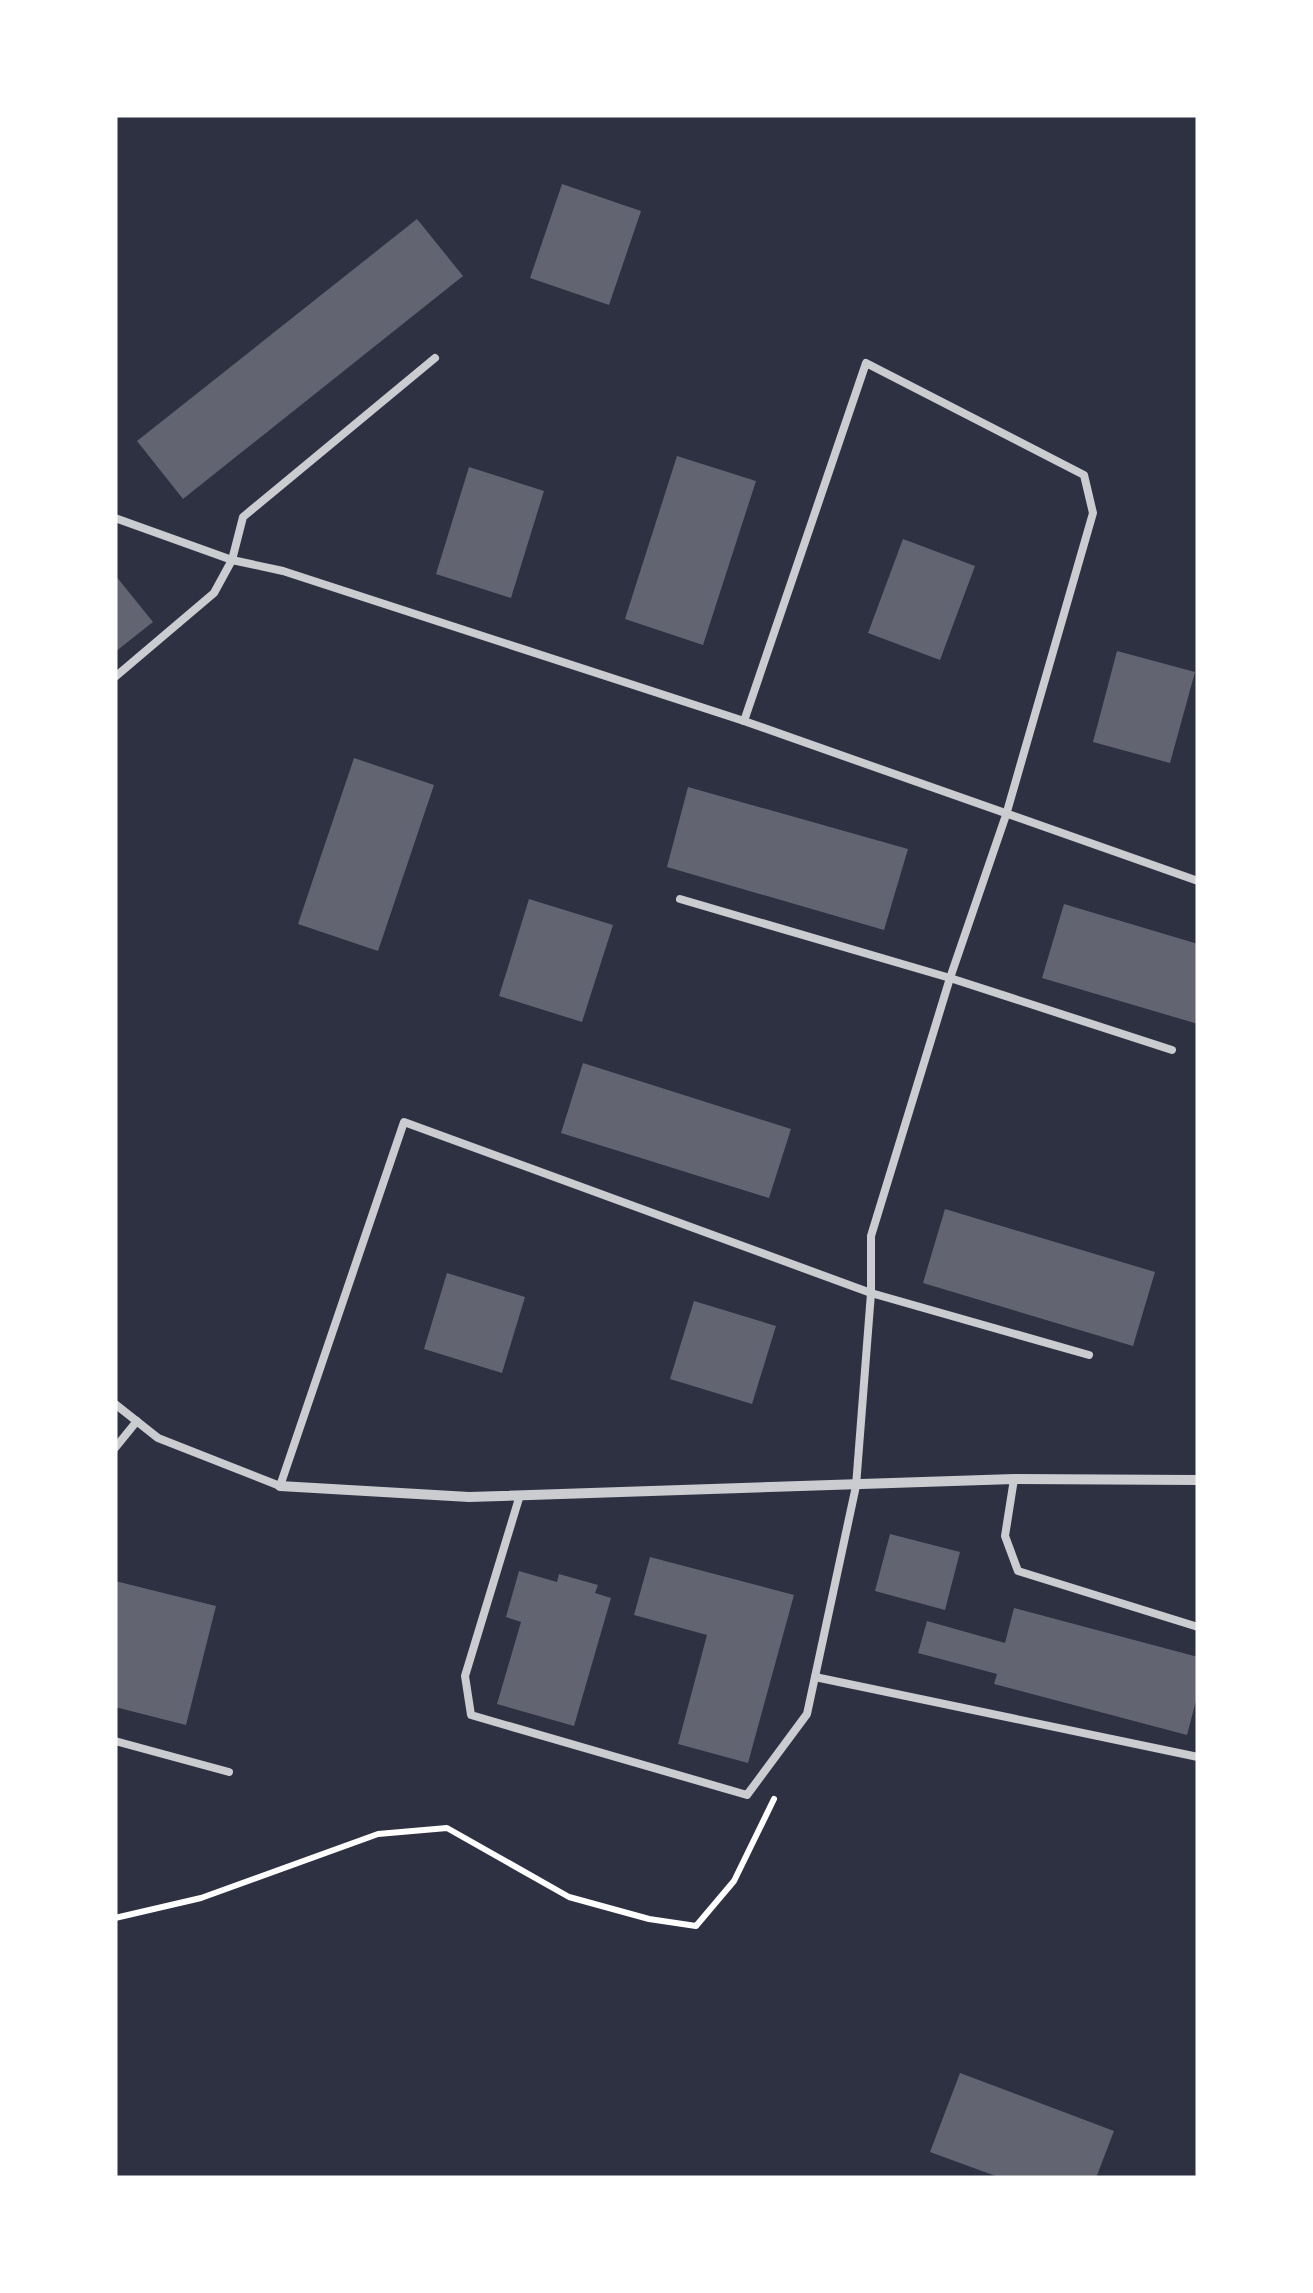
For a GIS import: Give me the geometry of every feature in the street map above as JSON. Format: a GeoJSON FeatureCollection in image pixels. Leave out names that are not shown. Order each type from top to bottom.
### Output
{"type":"FeatureCollection","features":[{"type":"Feature","properties":{"kind":"street"},"geometry":{"type":"LineString","coordinates":[[280,1486],[520,1496],[1014,1479],[1198,1480]]}},
{"type":"Feature","properties":{"kind":"lane"},"geometry":{"type":"LineString","coordinates":[[115,677],[214,593],[232,560],[243,517],[436,358]]}},
{"type":"Feature","properties":{"kind":"lane"},"geometry":{"type":"LineString","coordinates":[[520,1496],[465,1676],[471,1715],[747,1795],[807,1714],[856,1486],[871,1292],[871,1236],[950,978],[1006,815],[1093,512],[1084,475],[866,363],[744,721]]}},
{"type":"Feature","properties":{"kind":"lane"},"geometry":{"type":"LineString","coordinates":[[115,518],[232,560],[283,571],[744,721],[1198,881]]}},
{"type":"Feature","properties":{"kind":"lane"},"geometry":{"type":"LineString","coordinates":[[680,899],[950,978],[1172,1050]]}},
{"type":"Feature","properties":{"kind":"lane"},"geometry":{"type":"LineString","coordinates":[[115,1404],[158,1438],[280,1486],[404,1122],[871,1292],[1089,1355]]}},
{"type":"Feature","properties":{"kind":"lane"},"geometry":{"type":"LineString","coordinates":[[115,1448],[137,1421]]}},
{"type":"Feature","properties":{"kind":"lane"},"geometry":{"type":"LineString","coordinates":[[1014,1479],[1005,1536],[1018,1571],[1198,1627]]}},
{"type":"Feature","properties":{"kind":"lane"},"geometry":{"type":"LineString","coordinates":[[815,1678],[1198,1757]]}},
{"type":"Feature","properties":{"kind":"lane"},"geometry":{"type":"LineString","coordinates":[[115,1741],[230,1772]]}},
{"type":"Feature","properties":{"kind":"path"},"geometry":{"type":"LineString","coordinates":[[115,1918],[200,1898],[378,1834],[447,1828],[569,1897],[650,1919],[696,1926],[734,1881],[780,1784]]}},
{"type":"Feature","properties":{"kind":"building"},"geometry":{"type":"Polygon","coordinates":[[[562,184],[641,211],[609,305],[530,278],[562,184]]]}},
{"type":"Feature","properties":{"kind":"building"},"geometry":{"type":"Polygon","coordinates":[[[417,219],[463,276],[183,499],[137,441],[417,219]]]}},
{"type":"Feature","properties":{"kind":"building"},"geometry":{"type":"Polygon","coordinates":[[[677,456],[756,481],[703,645],[625,619],[677,456]]]}},
{"type":"Feature","properties":{"kind":"building"},"geometry":{"type":"Polygon","coordinates":[[[469,467],[544,491],[511,598],[436,574],[469,467]]]}},
{"type":"Feature","properties":{"kind":"building"},"geometry":{"type":"Polygon","coordinates":[[[903,539],[975,566],[940,660],[868,633],[903,539]]]}},
{"type":"Feature","properties":{"kind":"building"},"geometry":{"type":"Polygon","coordinates":[[[115,575],[153,622],[115,652],[115,575]]]}},
{"type":"Feature","properties":{"kind":"building"},"geometry":{"type":"Polygon","coordinates":[[[1117,651],[1195,672],[1170,763],[1093,742],[1117,651]]]}},
{"type":"Feature","properties":{"kind":"building"},"geometry":{"type":"Polygon","coordinates":[[[354,758],[434,785],[378,951],[298,924],[354,758]]]}},
{"type":"Feature","properties":{"kind":"building"},"geometry":{"type":"Polygon","coordinates":[[[688,787],[908,849],[884,930],[667,867],[688,787]]]}},
{"type":"Feature","properties":{"kind":"building"},"geometry":{"type":"Polygon","coordinates":[[[529,899],[613,925],[582,1022],[499,996],[529,899]]]}},
{"type":"Feature","properties":{"kind":"building"},"geometry":{"type":"Polygon","coordinates":[[[1064,904],[1198,944],[1198,1024],[1042,978],[1064,904]]]}},
{"type":"Feature","properties":{"kind":"building"},"geometry":{"type":"Polygon","coordinates":[[[583,1063],[791,1129],[769,1198],[561,1133],[583,1063]]]}},
{"type":"Feature","properties":{"kind":"building"},"geometry":{"type":"Polygon","coordinates":[[[945,1209],[1155,1272],[1133,1346],[923,1283],[945,1209]]]}},
{"type":"Feature","properties":{"kind":"building"},"geometry":{"type":"Polygon","coordinates":[[[447,1273],[525,1297],[502,1373],[424,1349],[447,1273]]]}},
{"type":"Feature","properties":{"kind":"building"},"geometry":{"type":"Polygon","coordinates":[[[694,1301],[776,1326],[752,1404],[670,1379],[694,1301]]]}},
{"type":"Feature","properties":{"kind":"building"},"geometry":{"type":"Polygon","coordinates":[[[890,1534],[960,1552],[945,1610],[875,1591],[890,1534]]]}},
{"type":"Feature","properties":{"kind":"building"},"geometry":{"type":"Polygon","coordinates":[[[650,1557],[794,1595],[748,1763],[678,1744],[707,1635],[634,1615],[650,1557]]]}},
{"type":"Feature","properties":{"kind":"building"},"geometry":{"type":"Polygon","coordinates":[[[519,1571],[557,1582],[559,1574],[598,1585],[595,1593],[611,1598],[574,1726],[497,1704],[521,1622],[506,1617],[519,1571]]]}},
{"type":"Feature","properties":{"kind":"building"},"geometry":{"type":"Polygon","coordinates":[[[115,1581],[216,1606],[186,1725],[115,1707],[115,1581]]]}},
{"type":"Feature","properties":{"kind":"building"},"geometry":{"type":"Polygon","coordinates":[[[1014,1608],[1198,1657],[1198,1693],[1187,1735],[994,1684],[997,1674],[918,1653],[927,1621],[1005,1643],[1014,1608]]]}},
{"type":"Feature","properties":{"kind":"building"},"geometry":{"type":"Polygon","coordinates":[[[960,2073],[1114,2131],[1096,2178],[1001,2178],[930,2152],[960,2073]]]}}]}
